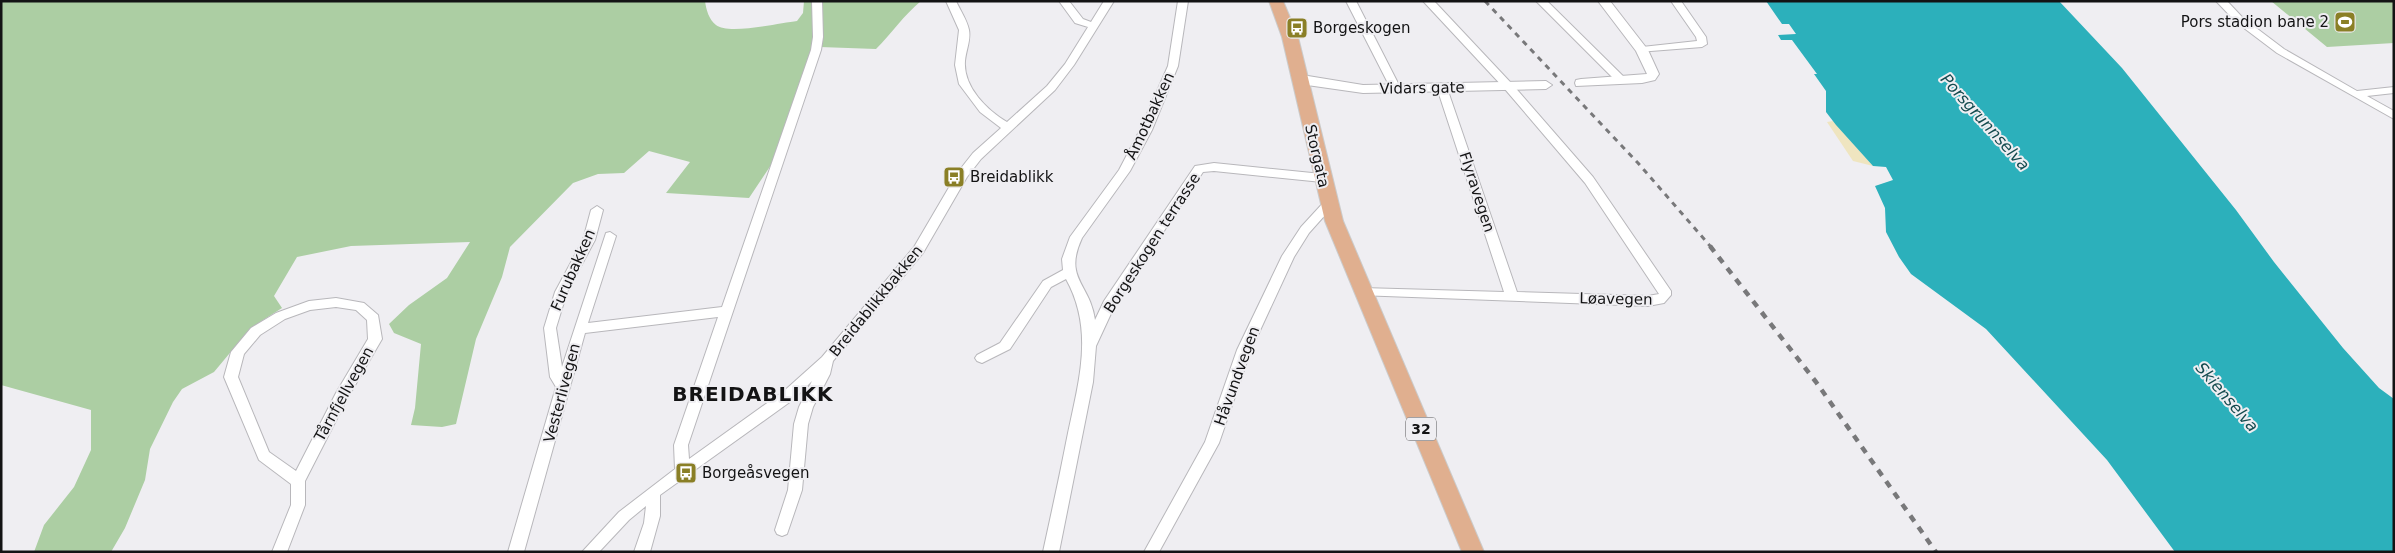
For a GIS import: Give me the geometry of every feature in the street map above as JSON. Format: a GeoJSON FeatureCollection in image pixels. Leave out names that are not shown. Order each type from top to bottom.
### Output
{"type":"FeatureCollection","features":[{"type":"Feature","properties":{"kind":"main road","name":"Storgata"},"geometry":{"type":"LineString","coordinates":[[1276,1],[1290,37],[1328,205],[1366,300]]}},
{"type":"Feature","properties":{"kind":"main road","name":"32"},"geometry":{"type":"LineString","coordinates":[[1366,300],[1473,552]]}},
{"type":"Feature","properties":{"kind":"street"},"geometry":{"type":"LineString","coordinates":[[682,470],[681,446],[816,50],[818,37],[817,1]]}},
{"type":"Feature","properties":{"kind":"street"},"geometry":{"type":"LineString","coordinates":[[951,1],[964,29],[960,64],[962,81],[992,117],[1008,128]]}},
{"type":"Feature","properties":{"kind":"street"},"geometry":{"type":"LineString","coordinates":[[1064,1],[1079,21],[1094,26]]}},
{"type":"Feature","properties":{"kind":"street","name":"Breidablikkbakken"},"geometry":{"type":"LineString","coordinates":[[589,552],[624,516],[652,493],[789,395],[827,360],[919,250],[970,164],[1056,82],[1109,1]]}},
{"type":"Feature","properties":{"kind":"street","name":"Åmotbakken"},"geometry":{"type":"LineString","coordinates":[[1068,272],[1070,249],[1076,237],[1135,154],[1169,76],[1173,66],[1183,1]]}},
{"type":"Feature","properties":{"kind":"street"},"geometry":{"type":"LineString","coordinates":[[1351,1],[1396,89]]}},
{"type":"Feature","properties":{"kind":"street"},"geometry":{"type":"LineString","coordinates":[[1428,1],[1508,86]]}},
{"type":"Feature","properties":{"kind":"street"},"geometry":{"type":"LineString","coordinates":[[1541,1],[1621,80]]}},
{"type":"Feature","properties":{"kind":"street"},"geometry":{"type":"LineString","coordinates":[[1581,83],[1650,77],[1653,74],[1642,50],[1604,1]]}},
{"type":"Feature","properties":{"kind":"street"},"geometry":{"type":"LineString","coordinates":[[1642,50],[1702,44],[1701,36],[1676,1]]}},
{"type":"Feature","properties":{"kind":"street"},"geometry":{"type":"LineString","coordinates":[[2221,1],[2238,20],[2271,45],[2394,116]]}},
{"type":"Feature","properties":{"kind":"street","name":"Vidars gate"},"geometry":{"type":"LineString","coordinates":[[1300,80],[1324,81],[1345,88],[1396,89],[1546,85]]}},
{"type":"Feature","properties":{"kind":"street","name":"Løavegen"},"geometry":{"type":"LineString","coordinates":[[1366,300],[1512,296],[1648,301],[1660,300],[1665,295],[1665,291],[1588,180],[1508,86]]}},
{"type":"Feature","properties":{"kind":"street","name":"Flyravegen"},"geometry":{"type":"LineString","coordinates":[[1442,88],[1512,296]]}},
{"type":"Feature","properties":{"kind":"street"},"geometry":{"type":"LineString","coordinates":[[2356,94],[2394,90]]}},
{"type":"Feature","properties":{"kind":"street","name":"Borgeskogen terrasse"},"geometry":{"type":"LineString","coordinates":[[1090,346],[1110,304],[1199,169],[1214,167],[1322,178]]}},
{"type":"Feature","properties":{"kind":"street","name":"Håvundvegen"},"geometry":{"type":"LineString","coordinates":[[1150,552],[1212,443],[1244,350],[1288,256],[1305,230],[1328,205]]}},
{"type":"Feature","properties":{"kind":"street","name":"Furubakken"},"geometry":{"type":"LineString","coordinates":[[564,388],[557,377],[550,328],[561,292],[589,240],[597,210]]}},
{"type":"Feature","properties":{"kind":"street","name":"Vesterlivegen"},"geometry":{"type":"LineString","coordinates":[[516,552],[580,329],[610,236]]}},
{"type":"Feature","properties":{"kind":"street"},"geometry":{"type":"LineString","coordinates":[[982,358],[1008,343],[1047,284],[1068,272],[1082,294],[1087,309],[1090,346],[1082,408],[1073,441],[1051,552]]}},
{"type":"Feature","properties":{"kind":"street","name":"Tårnfjellvegen"},"geometry":{"type":"LineString","coordinates":[[279,552],[298,505],[298,481],[341,397],[375,339],[376,320],[369,310],[357,306],[325,303],[302,307],[285,314],[252,335],[236,354],[231,365],[231,377],[258,447],[264,456],[298,481]]}},
{"type":"Feature","properties":{"kind":"street"},"geometry":{"type":"LineString","coordinates":[[580,329],[727,311]]}},
{"type":"Feature","properties":{"kind":"street"},"geometry":{"type":"LineString","coordinates":[[782,530],[795,490],[801,424],[806,407],[823,374],[827,360]]}},
{"type":"Feature","properties":{"kind":"street"},"geometry":{"type":"LineString","coordinates":[[642,552],[654,515],[655,504],[652,493]]}},
{"type":"Feature","properties":{"kind":"green space"},"geometry":{"type":"Polygon","coordinates":[[[1,1],[705,1],[708,14],[716,25],[722,28],[742,29],[797,21],[803,13],[804,1],[921,1],[876,49],[820,47],[773,162],[749,198],[666,193],[690,162],[649,151],[624,173],[598,174],[573,183],[510,247],[502,277],[476,339],[456,424],[442,427],[411,425],[415,408],[421,344],[394,333],[389,324],[409,305],[447,278],[470,242],[351,246],[297,257],[274,296],[282,308],[260,322],[244,336],[214,372],[182,389],[173,402],[150,449],[145,480],[125,528],[111,552],[34,552],[44,525],[74,487],[91,450],[91,410],[1,385],[1,1]]]}},
{"type":"Feature","properties":{"kind":"green space","name":"Pors stadion bane 2"},"geometry":{"type":"Polygon","coordinates":[[[2271,1],[2394,1],[2394,43],[2327,47],[2271,1]]]}},
{"type":"Feature","properties":{"kind":"sand"},"geometry":{"type":"Polygon","coordinates":[[[1833,121],[1873,166],[1853,161],[1827,122],[1833,121]]]}},
{"type":"Feature","properties":{"kind":"water"},"geometry":{"type":"Polygon","coordinates":[[[1766,1],[2059,1],[2122,68],[2236,210],[2274,262],[2343,348],[2379,388],[2394,399],[2394,552],[2175,552],[2107,460],[1986,329],[1911,274],[1899,257],[1886,232],[1885,208],[1875,186],[1893,180],[1886,167],[1873,166],[1826,112],[1826,91],[1814,74],[1817,74],[1792,40],[1781,40],[1778,35],[1796,34],[1789,24],[1782,24],[1766,1]]]}},
{"type":"Feature","properties":{"kind":"railway"},"geometry":{"type":"LineString","coordinates":[[1485,1],[1638,163],[1711,247]]}},
{"type":"Feature","properties":{"kind":"railway"},"geometry":{"type":"LineString","coordinates":[[1710,246],[1816,382],[1936,552]]}},
{"type":"Feature","properties":{"kind":"place","name":"Pors stadion bane 2"},"geometry":{"type":"Point","coordinates":[2345,22]}},
{"type":"Feature","properties":{"kind":"place","name":"Borgeskogen"},"geometry":{"type":"Point","coordinates":[1297,28]}},
{"type":"Feature","properties":{"kind":"place","name":"Breidablikk"},"geometry":{"type":"Point","coordinates":[954,177]}},
{"type":"Feature","properties":{"kind":"place","name":"Borgeåsvegen"},"geometry":{"type":"Point","coordinates":[686,473]}},
{"type":"Feature","properties":{"kind":"district","name":"BREIDABLIKK"},"geometry":{"type":"Point","coordinates":[753,394]}},
{"type":"Feature","properties":{"kind":"water label","name":"Porsgrunnselva"},"geometry":{"type":"Point","coordinates":[1985,122]}},
{"type":"Feature","properties":{"kind":"water label","name":"Skienselva"},"geometry":{"type":"Point","coordinates":[2227,397]}}]}
